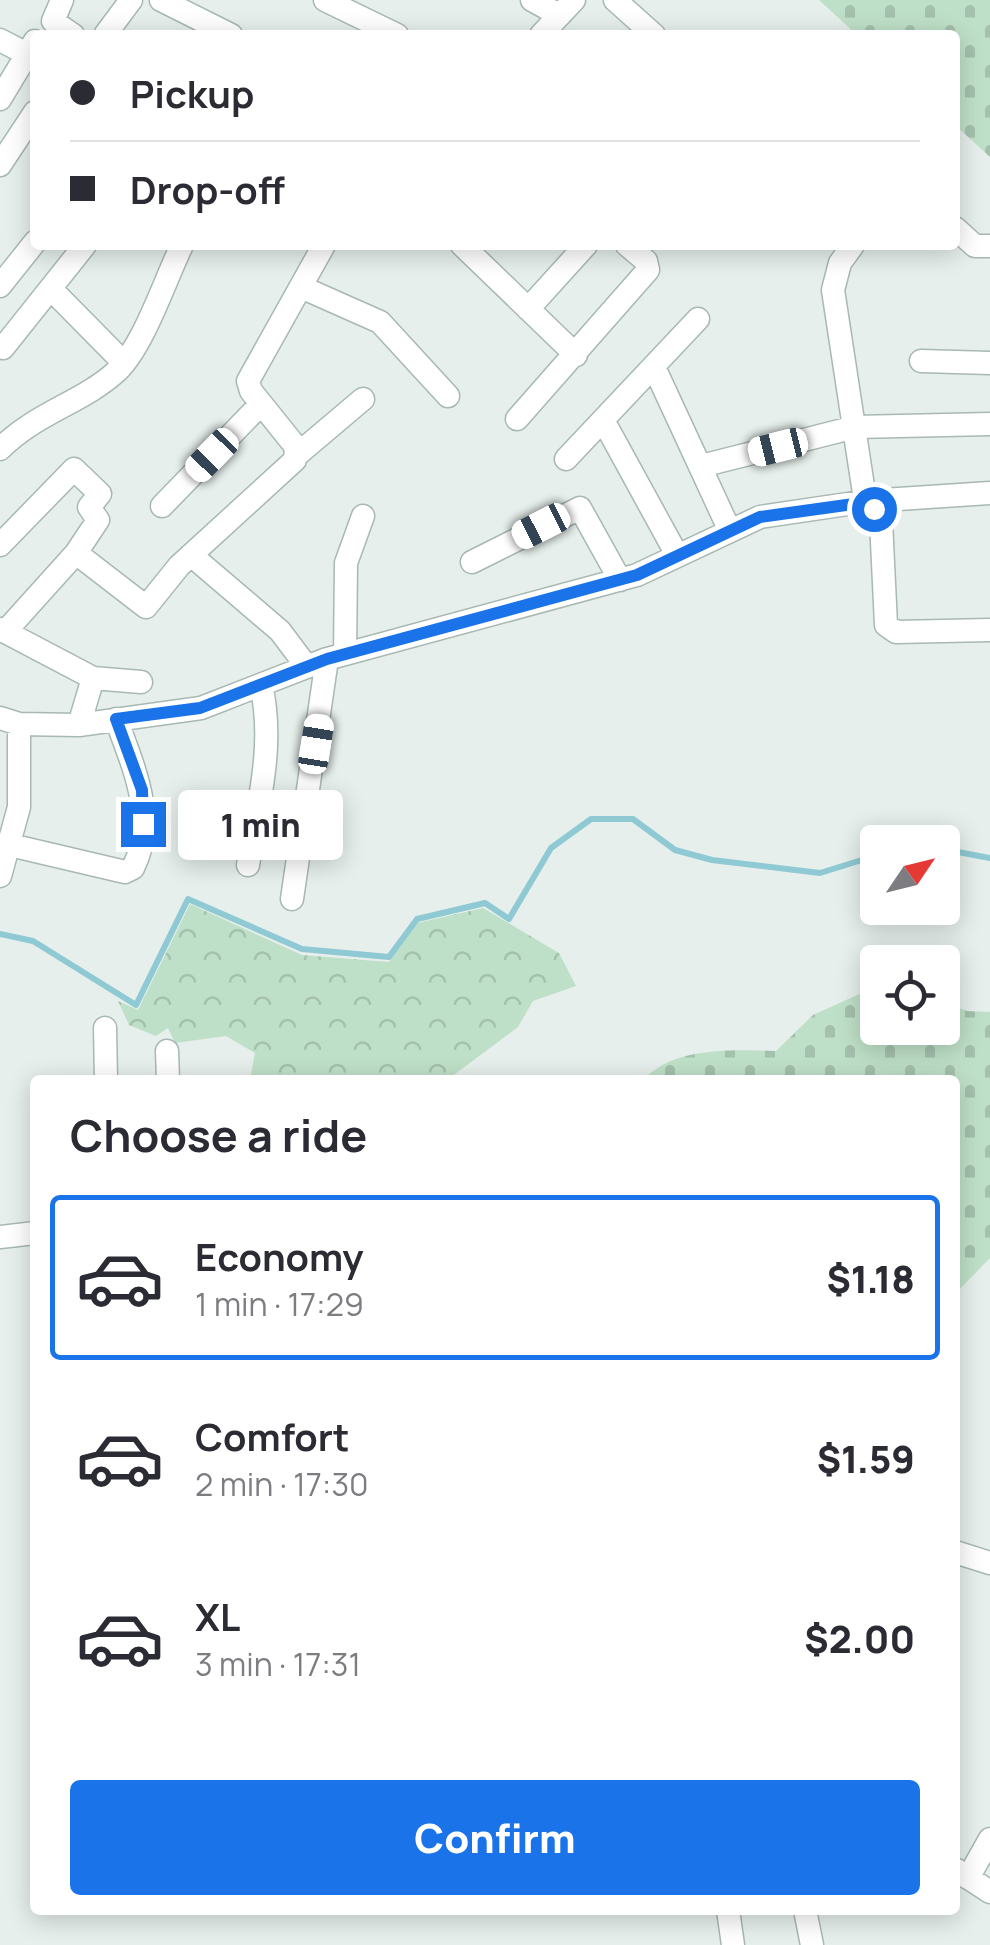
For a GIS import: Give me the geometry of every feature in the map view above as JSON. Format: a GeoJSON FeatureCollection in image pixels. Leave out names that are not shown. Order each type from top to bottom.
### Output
{"type":"FeatureCollection","features":[{"type":"Feature","properties":{"kind":"street"},"geometry":{"type":"LineString","coordinates":[[109,30],[131,0]]}},
{"type":"Feature","properties":{"kind":"street"},"geometry":{"type":"LineString","coordinates":[[161,0],[221,30]]}},
{"type":"Feature","properties":{"kind":"street"},"geometry":{"type":"LineString","coordinates":[[325,0],[387,30]]}},
{"type":"Feature","properties":{"kind":"street"},"geometry":{"type":"LineString","coordinates":[[532,0],[566,8],[546,30]]}},
{"type":"Feature","properties":{"kind":"street"},"geometry":{"type":"LineString","coordinates":[[615,0],[648,30]]}},
{"type":"Feature","properties":{"kind":"street"},"geometry":{"type":"LineString","coordinates":[[0,40],[30,33]]}},
{"type":"Feature","properties":{"kind":"street"},"geometry":{"type":"LineString","coordinates":[[0,99],[30,51]]}},
{"type":"Feature","properties":{"kind":"street"},"geometry":{"type":"LineString","coordinates":[[0,166],[30,120]]}},
{"type":"Feature","properties":{"kind":"street"},"geometry":{"type":"LineString","coordinates":[[960,232],[976,246],[990,246]]}},
{"type":"Feature","properties":{"kind":"street"},"geometry":{"type":"LineString","coordinates":[[0,286],[30,248]]}},
{"type":"Feature","properties":{"kind":"street"},"geometry":{"type":"LineString","coordinates":[[2,348],[82,250]]}},
{"type":"Feature","properties":{"kind":"street"},"geometry":{"type":"LineString","coordinates":[[0,449],[36,417],[107,379],[124,363],[180,250]]}},
{"type":"Feature","properties":{"kind":"street"},"geometry":{"type":"LineString","coordinates":[[298,454],[248,381],[321,250]]}},
{"type":"Feature","properties":{"kind":"street"},"geometry":{"type":"LineString","coordinates":[[467,250],[576,356]]}},
{"type":"Feature","properties":{"kind":"street"},"geometry":{"type":"LineString","coordinates":[[528,310],[582,250]]}},
{"type":"Feature","properties":{"kind":"street"},"geometry":{"type":"LineString","coordinates":[[517,419],[648,270],[646,261],[633,250]]}},
{"type":"Feature","properties":{"kind":"street"},"geometry":{"type":"LineString","coordinates":[[849,250],[840,263],[832,290],[868,502],[880,521],[888,628],[896,632],[990,630]]}},
{"type":"Feature","properties":{"kind":"street"},"geometry":{"type":"LineString","coordinates":[[301,287],[380,322],[448,396]]}},
{"type":"Feature","properties":{"kind":"street"},"geometry":{"type":"LineString","coordinates":[[52,290],[124,363]]}},
{"type":"Feature","properties":{"kind":"street"},"geometry":{"type":"LineString","coordinates":[[566,458],[698,319]]}},
{"type":"Feature","properties":{"kind":"street"},"geometry":{"type":"LineString","coordinates":[[921,362],[990,362]]}},
{"type":"Feature","properties":{"kind":"street"},"geometry":{"type":"LineString","coordinates":[[654,368],[729,528]]}},
{"type":"Feature","properties":{"kind":"street"},"geometry":{"type":"LineString","coordinates":[[76,553],[146,607],[191,555],[363,399]]}},
{"type":"Feature","properties":{"kind":"street"},"geometry":{"type":"LineString","coordinates":[[162,506],[261,404]]}},
{"type":"Feature","properties":{"kind":"street"},"geometry":{"type":"LineString","coordinates":[[603,420],[678,555]]}},
{"type":"Feature","properties":{"kind":"street"},"geometry":{"type":"LineString","coordinates":[[700,466],[855,427],[990,424]]}},
{"type":"Feature","properties":{"kind":"street"},"geometry":{"type":"LineString","coordinates":[[0,545],[74,469],[100,494],[89,507],[98,520],[76,553],[3,631],[94,678],[141,682]]}},
{"type":"Feature","properties":{"kind":"street"},"geometry":{"type":"LineString","coordinates":[[0,876],[19,806],[9,721],[79,725],[200,708],[326,660],[620,580],[760,517],[868,502],[990,493]]}},
{"type":"Feature","properties":{"kind":"street"},"geometry":{"type":"LineString","coordinates":[[472,562],[580,508],[620,580]]}},
{"type":"Feature","properties":{"kind":"street"},"geometry":{"type":"LineString","coordinates":[[292,899],[326,660],[346,563],[364,516]]}},
{"type":"Feature","properties":{"kind":"street"},"geometry":{"type":"LineString","coordinates":[[191,555],[280,631],[326,660]]}},
{"type":"Feature","properties":{"kind":"street"},"geometry":{"type":"LineString","coordinates":[[79,725],[94,678]]}},
{"type":"Feature","properties":{"kind":"street"},"geometry":{"type":"LineString","coordinates":[[248,865],[268,744],[269,720],[261,685]]}},
{"type":"Feature","properties":{"kind":"street"},"geometry":{"type":"LineString","coordinates":[[10,845],[126,872],[133,868],[143,824],[142,790],[116,719]]}},
{"type":"Feature","properties":{"kind":"street"},"geometry":{"type":"LineString","coordinates":[[106,1028],[106,1075]]}},
{"type":"Feature","properties":{"kind":"street"},"geometry":{"type":"LineString","coordinates":[[167,1052],[168,1075]]}},
{"type":"Feature","properties":{"kind":"street"},"geometry":{"type":"LineString","coordinates":[[0,1237],[30,1234]]}},
{"type":"Feature","properties":{"kind":"street"},"geometry":{"type":"LineString","coordinates":[[960,1553],[989,1561]]}},
{"type":"Feature","properties":{"kind":"street"},"geometry":{"type":"LineString","coordinates":[[990,1840],[962,1873],[990,1892]]}},
{"type":"Feature","properties":{"kind":"street"},"geometry":{"type":"LineString","coordinates":[[729,1915],[733,1945]]}},
{"type":"Feature","properties":{"kind":"street"},"geometry":{"type":"LineString","coordinates":[[806,1915],[812,1945]]}},
{"type":"Feature","properties":{"kind":"green space"},"geometry":{"type":"Polygon","coordinates":[[[819,0],[990,0],[990,157],[960,130],[960,30],[852,30],[819,0]]]}},
{"type":"Feature","properties":{"kind":"green space"},"geometry":{"type":"Polygon","coordinates":[[[190,904],[302,955],[389,962],[417,923],[483,908],[559,953],[576,986],[533,1001],[518,1027],[454,1075],[251,1075],[255,1053],[226,1036],[175,1043],[168,1028],[156,1036],[129,1025],[118,1001],[138,1010],[190,904]]]}},
{"type":"Feature","properties":{"kind":"green space"},"geometry":{"type":"Polygon","coordinates":[[[860,994],[860,1045],[960,1045],[960,1008],[990,1012],[990,1258],[960,1289],[960,1075],[649,1075],[671,1061],[706,1052],[776,1051],[813,1015],[860,994]]]}},
{"type":"Feature","properties":{"kind":"waterway"},"geometry":{"type":"LineString","coordinates":[[0,934],[33,941],[136,1005],[188,899],[302,949],[389,957],[417,919],[485,903],[509,919],[551,848],[591,819],[633,819],[675,850],[712,860],[820,873],[860,861]]}},
{"type":"Feature","properties":{"kind":"waterway"},"geometry":{"type":"LineString","coordinates":[[960,852],[990,858]]}},
{"type":"Feature","properties":{"kind":"route"},"geometry":{"type":"LineString","coordinates":[[143,824],[142,790],[116,719],[200,708],[327,659],[637,575],[729,528],[760,517],[868,502],[874,509]]}}]}
